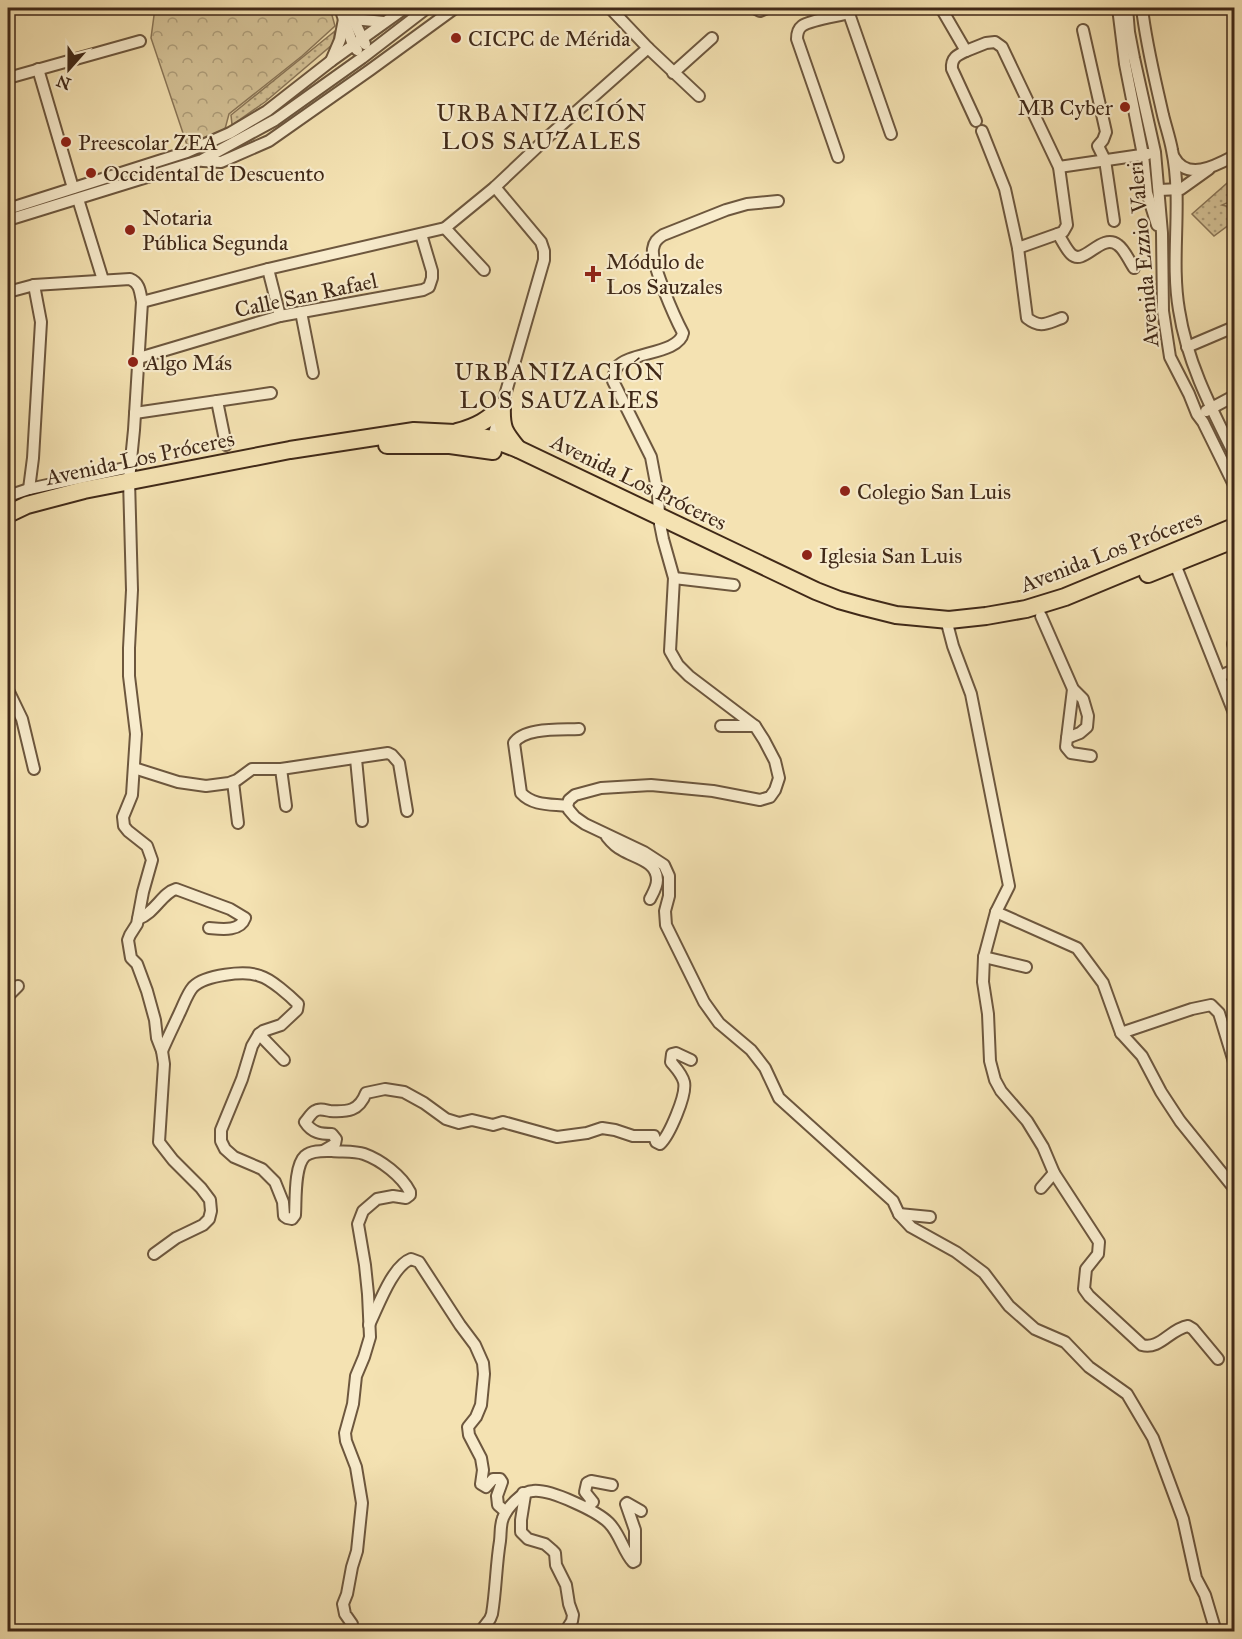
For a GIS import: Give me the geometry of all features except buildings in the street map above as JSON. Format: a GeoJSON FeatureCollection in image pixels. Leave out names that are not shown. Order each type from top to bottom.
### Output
{"type":"FeatureCollection","features":[{"type":"Feature","properties":{"kind":"highway"},"geometry":{"type":"LineString","coordinates":[[455,433],[481,424],[502,406]]}},
{"type":"Feature","properties":{"kind":"highway"},"geometry":{"type":"LineString","coordinates":[[502,406],[503,429],[518,449]]}},
{"type":"Feature","properties":{"kind":"highway","name":"Avenida Los Próceres"},"geometry":{"type":"LineString","coordinates":[[8,514],[38,502],[130,479],[290,450],[414,431],[455,433],[491,444],[518,449],[660,520],[764,576],[810,597],[869,618],[899,624],[948,627],[1041,616],[1175,564],[1233,530]]}},
{"type":"Feature","properties":{"kind":"highway","name":"Avenida Los Próceres"},"geometry":{"type":"LineString","coordinates":[[8,522],[130,479],[166,482],[394,444],[491,444],[839,600],[896,615],[949,620],[1038,606],[1233,530]]}},
{"type":"Feature","properties":{"kind":"street"},"geometry":{"type":"LineString","coordinates":[[8,209],[187,152],[230,133],[267,111],[405,8]]}},
{"type":"Feature","properties":{"kind":"street"},"geometry":{"type":"LineString","coordinates":[[8,220],[202,160],[272,121],[428,8]]}},
{"type":"Feature","properties":{"kind":"street"},"geometry":{"type":"LineString","coordinates":[[202,160],[221,162],[268,141],[455,8]]}},
{"type":"Feature","properties":{"kind":"street"},"geometry":{"type":"LineString","coordinates":[[610,8],[673,73],[699,96]]}},
{"type":"Feature","properties":{"kind":"street"},"geometry":{"type":"LineString","coordinates":[[754,8],[760,11],[767,8]]}},
{"type":"Feature","properties":{"kind":"street"},"geometry":{"type":"LineString","coordinates":[[941,8],[966,51]]}},
{"type":"Feature","properties":{"kind":"street"},"geometry":{"type":"LineString","coordinates":[[1118,8],[1149,153],[1147,193],[1155,221],[1162,233]]}},
{"type":"Feature","properties":{"kind":"street"},"geometry":{"type":"LineString","coordinates":[[1127,8],[1130,62]]}},
{"type":"Feature","properties":{"kind":"street","name":"Avenida Ezzio Valeri"},"geometry":{"type":"LineString","coordinates":[[1142,8],[1144,31],[1175,159],[1180,169],[1177,189],[1178,310],[1194,370],[1234,454]]}},
{"type":"Feature","properties":{"kind":"street"},"geometry":{"type":"LineString","coordinates":[[838,157],[797,39],[798,30],[805,24],[848,10],[891,134]]}},
{"type":"Feature","properties":{"kind":"street"},"geometry":{"type":"LineString","coordinates":[[346,12],[384,22]]}},
{"type":"Feature","properties":{"kind":"street"},"geometry":{"type":"LineString","coordinates":[[346,12],[365,55]]}},
{"type":"Feature","properties":{"kind":"street"},"geometry":{"type":"LineString","coordinates":[[331,61],[340,40],[346,12]]}},
{"type":"Feature","properties":{"kind":"street"},"geometry":{"type":"LineString","coordinates":[[405,26],[413,37]]}},
{"type":"Feature","properties":{"kind":"street"},"geometry":{"type":"LineString","coordinates":[[1083,30],[1106,132],[1098,146],[1105,160],[1114,221]]}},
{"type":"Feature","properties":{"kind":"street"},"geometry":{"type":"LineString","coordinates":[[673,73],[712,38]]}},
{"type":"Feature","properties":{"kind":"street"},"geometry":{"type":"LineString","coordinates":[[8,78],[140,41]]}},
{"type":"Feature","properties":{"kind":"street"},"geometry":{"type":"LineString","coordinates":[[976,121],[952,69],[952,62],[956,56],[966,51],[995,42],[1002,47],[1059,167],[1067,225],[1066,230],[1058,234],[1018,248]]}},
{"type":"Feature","properties":{"kind":"street"},"geometry":{"type":"LineString","coordinates":[[142,302],[268,269],[445,228],[495,187],[549,135],[648,48]]}},
{"type":"Feature","properties":{"kind":"street"},"geometry":{"type":"LineString","coordinates":[[38,69],[73,188]]}},
{"type":"Feature","properties":{"kind":"street"},"geometry":{"type":"LineString","coordinates":[[272,121],[279,134]]}},
{"type":"Feature","properties":{"kind":"street"},"geometry":{"type":"LineString","coordinates":[[982,131],[1005,189],[1018,248],[1028,318],[1035,324],[1044,325],[1062,318]]}},
{"type":"Feature","properties":{"kind":"street"},"geometry":{"type":"LineString","coordinates":[[1059,167],[1149,153]]}},
{"type":"Feature","properties":{"kind":"street","name":"Avenida Ezzio Valeri"},"geometry":{"type":"LineString","coordinates":[[1149,153],[1157,171],[1159,190],[1163,311],[1170,357],[1234,485]]}},
{"type":"Feature","properties":{"kind":"street"},"geometry":{"type":"LineString","coordinates":[[1159,190],[1187,186],[1211,167],[1234,156]]}},
{"type":"Feature","properties":{"kind":"street"},"geometry":{"type":"LineString","coordinates":[[1157,171],[1197,170],[1211,167]]}},
{"type":"Feature","properties":{"kind":"street"},"geometry":{"type":"LineString","coordinates":[[491,444],[544,260],[541,242],[495,187]]}},
{"type":"Feature","properties":{"kind":"street"},"geometry":{"type":"LineString","coordinates":[[78,199],[103,280]]}},
{"type":"Feature","properties":{"kind":"street"},"geometry":{"type":"LineString","coordinates":[[567,806],[575,795],[602,788],[651,785],[713,790],[760,800],[770,797],[776,790],[779,778],[775,761],[755,726],[689,676],[678,665],[670,651],[674,578],[663,539],[651,457],[613,381],[615,370],[622,363],[667,347],[682,337],[683,333],[653,255],[656,240],[663,235],[726,210],[747,204],[777,201]]}},
{"type":"Feature","properties":{"kind":"street"},"geometry":{"type":"LineString","coordinates":[[445,228],[484,270]]}},
{"type":"Feature","properties":{"kind":"street","name":"Calle San Rafael"},"geometry":{"type":"LineString","coordinates":[[139,358],[280,316],[423,290],[429,287],[432,271],[421,234]]}},
{"type":"Feature","properties":{"kind":"street"},"geometry":{"type":"LineString","coordinates":[[1058,234],[1075,257],[1082,256],[1106,242],[1113,242],[1120,246],[1134,268]]}},
{"type":"Feature","properties":{"kind":"street"},"geometry":{"type":"LineString","coordinates":[[268,269],[280,316]]}},
{"type":"Feature","properties":{"kind":"street"},"geometry":{"type":"LineString","coordinates":[[8,292],[34,285],[130,279],[135,281],[140,288],[142,302],[130,479],[132,590],[129,676],[136,734],[132,795],[123,817],[128,831],[147,846],[152,860],[136,927],[129,937],[129,948],[131,958],[137,964],[147,991],[162,1051],[164,1064],[159,1142],[201,1188],[210,1200],[212,1211],[209,1219],[203,1225],[176,1238],[154,1254]]}},
{"type":"Feature","properties":{"kind":"street"},"geometry":{"type":"LineString","coordinates":[[28,489],[33,458],[41,322],[34,285]]}},
{"type":"Feature","properties":{"kind":"street"},"geometry":{"type":"LineString","coordinates":[[301,312],[313,373]]}},
{"type":"Feature","properties":{"kind":"street"},"geometry":{"type":"LineString","coordinates":[[1188,347],[1234,327]]}},
{"type":"Feature","properties":{"kind":"street"},"geometry":{"type":"LineString","coordinates":[[135,413],[271,393]]}},
{"type":"Feature","properties":{"kind":"street"},"geometry":{"type":"LineString","coordinates":[[1197,414],[1234,396]]}},
{"type":"Feature","properties":{"kind":"street"},"geometry":{"type":"LineString","coordinates":[[217,401],[226,445]]}},
{"type":"Feature","properties":{"kind":"street"},"geometry":{"type":"LineString","coordinates":[[8,496],[28,489],[130,479]]}},
{"type":"Feature","properties":{"kind":"street"},"geometry":{"type":"LineString","coordinates":[[1175,564],[1234,713]]}},
{"type":"Feature","properties":{"kind":"street"},"geometry":{"type":"LineString","coordinates":[[674,578],[734,585]]}},
{"type":"Feature","properties":{"kind":"street"},"geometry":{"type":"LineString","coordinates":[[1041,616],[1072,689],[1083,699],[1088,716],[1087,727],[1080,733],[1067,738]]}},
{"type":"Feature","properties":{"kind":"street"},"geometry":{"type":"LineString","coordinates":[[948,627],[971,694],[1009,886],[996,912],[984,957],[982,982],[988,1014],[990,1061],[995,1080],[1001,1091],[1028,1121],[1054,1173],[1099,1242],[1098,1254],[1086,1269],[1084,1289],[1089,1296],[1142,1345],[1154,1346],[1172,1332],[1188,1326],[1218,1359]]}},
{"type":"Feature","properties":{"kind":"street"},"geometry":{"type":"LineString","coordinates":[[1220,676],[1234,670]]}},
{"type":"Feature","properties":{"kind":"street"},"geometry":{"type":"LineString","coordinates":[[1072,689],[1066,747],[1071,753],[1091,756]]}},
{"type":"Feature","properties":{"kind":"street"},"geometry":{"type":"LineString","coordinates":[[8,690],[22,719],[34,769]]}},
{"type":"Feature","properties":{"kind":"street"},"geometry":{"type":"LineString","coordinates":[[721,726],[755,726]]}},
{"type":"Feature","properties":{"kind":"street"},"geometry":{"type":"LineString","coordinates":[[567,806],[536,803],[526,799],[521,793],[514,743],[518,737],[530,732],[579,729]]}},
{"type":"Feature","properties":{"kind":"street"},"geometry":{"type":"LineString","coordinates":[[134,768],[178,782],[206,786],[233,782],[252,769],[280,769],[388,753],[399,763],[407,811]]}},
{"type":"Feature","properties":{"kind":"street"},"geometry":{"type":"LineString","coordinates":[[356,759],[362,821]]}},
{"type":"Feature","properties":{"kind":"street"},"geometry":{"type":"LineString","coordinates":[[280,769],[286,806]]}},
{"type":"Feature","properties":{"kind":"street"},"geometry":{"type":"LineString","coordinates":[[233,782],[238,823]]}},
{"type":"Feature","properties":{"kind":"street"},"geometry":{"type":"LineString","coordinates":[[567,806],[575,817],[644,852],[663,865],[669,876],[669,896],[664,911],[666,925],[704,1002],[718,1023],[751,1050],[765,1068],[779,1098],[887,1196],[911,1227],[956,1252],[984,1273],[1009,1306],[1035,1329],[1065,1342],[1089,1367],[1127,1394],[1153,1438],[1183,1519],[1196,1578],[1216,1632]]}},
{"type":"Feature","properties":{"kind":"street"},"geometry":{"type":"LineString","coordinates":[[603,832],[622,851],[645,861],[652,867],[657,883],[650,899]]}},
{"type":"Feature","properties":{"kind":"street"},"geometry":{"type":"LineString","coordinates":[[138,919],[155,908],[169,892],[176,889],[230,909],[245,918],[243,924],[237,927],[209,928]]}},
{"type":"Feature","properties":{"kind":"street"},"geometry":{"type":"LineString","coordinates":[[996,912],[1077,948],[1103,983],[1121,1033],[1142,1056],[1180,1121],[1234,1188]]}},
{"type":"Feature","properties":{"kind":"street"},"geometry":{"type":"LineString","coordinates":[[984,957],[1026,967]]}},
{"type":"Feature","properties":{"kind":"street"},"geometry":{"type":"LineString","coordinates":[[162,1051],[191,989],[213,976],[226,974],[261,976],[288,994],[298,1004],[297,1010],[287,1021],[259,1034],[252,1046],[242,1079],[221,1130],[221,1141],[225,1149],[234,1157],[262,1169],[275,1182],[280,1192],[284,1216],[292,1219],[295,1215],[300,1163],[304,1157],[335,1144],[336,1138],[332,1134],[322,1135],[315,1132],[305,1122],[312,1113],[319,1109],[339,1112],[351,1110],[359,1106],[366,1093],[385,1089],[408,1094],[424,1102],[446,1119],[459,1123],[472,1120],[493,1125],[503,1122],[557,1137],[587,1133],[602,1128],[633,1136],[654,1136],[656,1142],[660,1144],[674,1122],[684,1093],[684,1081],[671,1062],[671,1057],[676,1053],[691,1060]]}},
{"type":"Feature","properties":{"kind":"street"},"geometry":{"type":"LineString","coordinates":[[8,996],[18,986]]}},
{"type":"Feature","properties":{"kind":"street"},"geometry":{"type":"LineString","coordinates":[[1121,1033],[1192,1009],[1211,1005],[1219,1013],[1232,1046],[1234,1062]]}},
{"type":"Feature","properties":{"kind":"street"},"geometry":{"type":"LineString","coordinates":[[259,1034],[284,1060]]}},
{"type":"Feature","properties":{"kind":"street"},"geometry":{"type":"LineString","coordinates":[[322,1151],[363,1153],[380,1162],[395,1174],[410,1192],[406,1198],[393,1196],[377,1199],[363,1211],[358,1220],[365,1264],[370,1337],[356,1376],[354,1397],[345,1433],[356,1467],[362,1503],[357,1551],[343,1604],[353,1632]]}},
{"type":"Feature","properties":{"kind":"street"},"geometry":{"type":"LineString","coordinates":[[1041,1188],[1054,1173]]}},
{"type":"Feature","properties":{"kind":"street"},"geometry":{"type":"LineString","coordinates":[[899,1214],[930,1217]]}},
{"type":"Feature","properties":{"kind":"street"},"geometry":{"type":"LineString","coordinates":[[369,1326],[386,1288],[400,1266],[404,1261],[411,1259],[419,1262],[475,1345],[483,1363],[481,1405],[476,1417],[468,1427],[469,1435],[481,1458],[483,1470],[481,1484],[486,1486],[493,1479],[500,1479],[498,1505],[506,1512]]}},
{"type":"Feature","properties":{"kind":"street"},"geometry":{"type":"LineString","coordinates":[[589,1504],[592,1502],[585,1492],[588,1482],[612,1485]]}},
{"type":"Feature","properties":{"kind":"street"},"geometry":{"type":"LineString","coordinates":[[480,1632],[492,1614],[502,1519],[523,1493],[534,1490],[542,1491],[589,1504],[609,1523],[633,1562],[636,1556],[635,1530],[625,1506],[628,1504],[641,1511]]}},
{"type":"Feature","properties":{"kind":"street"},"geometry":{"type":"LineString","coordinates":[[523,1493],[525,1495],[521,1532],[528,1539],[545,1544],[552,1550],[555,1554],[556,1565],[566,1585],[573,1615],[565,1632]]}},
{"type":"Feature","properties":{"kind":"green space"},"geometry":{"type":"Polygon","coordinates":[[[155,8],[330,8],[335,26],[302,56],[229,114],[225,129],[187,145],[151,38],[155,8]]]}},
{"type":"Feature","properties":{"kind":"green space"},"geometry":{"type":"Polygon","coordinates":[[[335,31],[333,44],[265,102],[232,125],[231,115],[335,31]]]}},
{"type":"Feature","properties":{"kind":"green space"},"geometry":{"type":"Polygon","coordinates":[[[1234,177],[1234,200],[1222,205],[1234,208],[1234,221],[1214,236],[1192,214],[1234,177]]]}},
{"type":"Feature","properties":{"kind":"place","name":"CICPC de Mérida"},"geometry":{"type":"Point","coordinates":[456,38]}},
{"type":"Feature","properties":{"kind":"place","name":"MB Cyber"},"geometry":{"type":"Point","coordinates":[1125,107]}},
{"type":"Feature","properties":{"kind":"place","name":"Preescolar ZEA"},"geometry":{"type":"Point","coordinates":[66,142]}},
{"type":"Feature","properties":{"kind":"place","name":"Occidental de Descuento"},"geometry":{"type":"Point","coordinates":[91,173]}},
{"type":"Feature","properties":{"kind":"place","name":"Notaria Pública Segunda"},"geometry":{"type":"Point","coordinates":[130,230]}},
{"type":"Feature","properties":{"kind":"place","name":"Módulo de Los Sauzales"},"geometry":{"type":"Point","coordinates":[593,274]}},
{"type":"Feature","properties":{"kind":"place","name":"Algo Más"},"geometry":{"type":"Point","coordinates":[133,362]}},
{"type":"Feature","properties":{"kind":"place","name":"Colegio San Luis"},"geometry":{"type":"Point","coordinates":[845,491]}},
{"type":"Feature","properties":{"kind":"place","name":"Iglesia San Luis"},"geometry":{"type":"Point","coordinates":[807,555]}},
{"type":"Feature","properties":{"kind":"district","name":"URBANIZACIÓN LOS SAUZALES"},"geometry":{"type":"Point","coordinates":[542,127]}},
{"type":"Feature","properties":{"kind":"district","name":"URBANIZACIÓN LOS SAUZALES"},"geometry":{"type":"Point","coordinates":[560,386]}}]}
